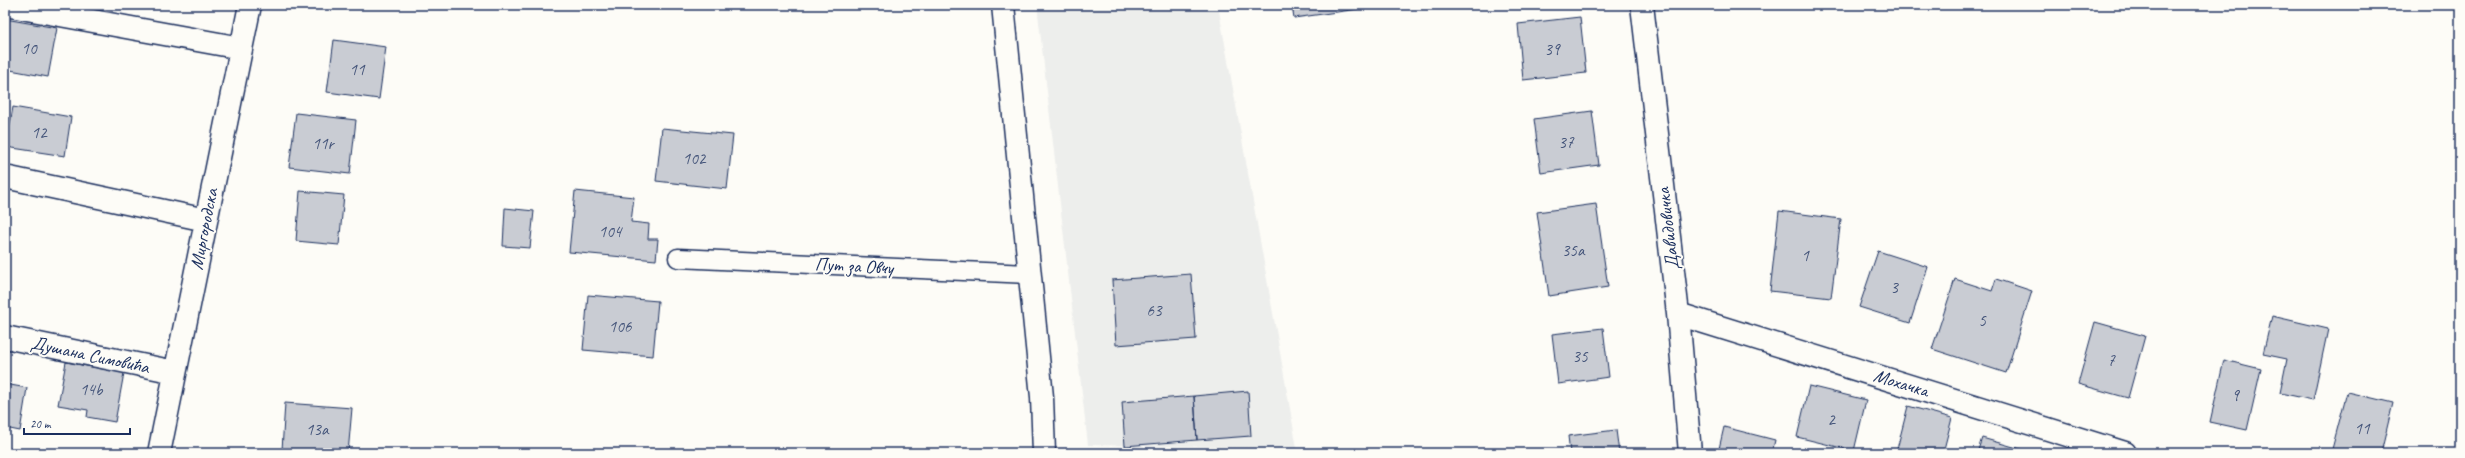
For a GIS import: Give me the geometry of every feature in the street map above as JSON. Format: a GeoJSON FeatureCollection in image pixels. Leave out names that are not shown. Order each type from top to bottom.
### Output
{"type":"FeatureCollection","features":[{"type":"Feature","properties":{"kind":"street"},"geometry":{"type":"LineString","coordinates":[[5,5],[241,48]]}},
{"type":"Feature","properties":{"kind":"street","name":"Миргородска"},"geometry":{"type":"LineString","coordinates":[[159,453],[250,5]]}},
{"type":"Feature","properties":{"kind":"street"},"geometry":{"type":"LineString","coordinates":[[1003,5],[1042,397],[1044,453]]}},
{"type":"Feature","properties":{"kind":"street","name":"Давидовичка"},"geometry":{"type":"LineString","coordinates":[[1642,5],[1678,314],[1690,453]]}},
{"type":"Feature","properties":{"kind":"street"},"geometry":{"type":"LineString","coordinates":[[5,177],[206,220]]}},
{"type":"Feature","properties":{"kind":"street","name":"Мохачка"},"geometry":{"type":"LineString","coordinates":[[1678,314],[2125,453]]}},
{"type":"Feature","properties":{"kind":"street","name":"Душана Симовића"},"geometry":{"type":"LineString","coordinates":[[5,337],[176,372]]}},
{"type":"Feature","properties":{"kind":"lane","name":"Пут за Овчу"},"geometry":{"type":"LineString","coordinates":[[678,258],[1030,274]]}},
{"type":"Feature","properties":{"kind":"shaded area"},"geometry":{"type":"Polygon","coordinates":[[[1037,5],[1218,5],[1297,448],[1088,445],[1037,5]]]}},
{"type":"Feature","properties":{"kind":"building"},"geometry":{"type":"Polygon","coordinates":[[[467,5],[505,5],[505,9],[467,5]]]}},
{"type":"Feature","properties":{"kind":"building"},"geometry":{"type":"Polygon","coordinates":[[[1292,5],[1379,5],[1380,6],[1294,18],[1292,5]]]}},
{"type":"Feature","properties":{"kind":"building"},"geometry":{"type":"Polygon","coordinates":[[[1580,17],[1586,73],[1523,80],[1518,24],[1580,17]]]}},
{"type":"Feature","properties":{"kind":"building"},"geometry":{"type":"Polygon","coordinates":[[[5,19],[57,28],[48,77],[5,69],[5,19]]]}},
{"type":"Feature","properties":{"kind":"building"},"geometry":{"type":"Polygon","coordinates":[[[334,40],[386,47],[379,99],[327,92],[334,40]]]}},
{"type":"Feature","properties":{"kind":"building"},"geometry":{"type":"Polygon","coordinates":[[[13,107],[71,117],[65,156],[6,147],[13,107]]]}},
{"type":"Feature","properties":{"kind":"building"},"geometry":{"type":"Polygon","coordinates":[[[1592,111],[1599,165],[1541,173],[1534,119],[1592,111]]]}},
{"type":"Feature","properties":{"kind":"building"},"geometry":{"type":"Polygon","coordinates":[[[296,113],[356,120],[350,174],[289,167],[296,113]]]}},
{"type":"Feature","properties":{"kind":"building"},"geometry":{"type":"Polygon","coordinates":[[[662,128],[733,135],[727,189],[656,181],[662,128]]]}},
{"type":"Feature","properties":{"kind":"building"},"geometry":{"type":"Polygon","coordinates":[[[300,191],[344,195],[339,245],[296,241],[300,191]]]}},
{"type":"Feature","properties":{"kind":"building"},"geometry":{"type":"Polygon","coordinates":[[[575,191],[634,197],[631,222],[649,224],[648,239],[658,239],[656,260],[569,252],[575,191]]]}},
{"type":"Feature","properties":{"kind":"building"},"geometry":{"type":"Polygon","coordinates":[[[1596,204],[1608,287],[1549,296],[1537,212],[1596,204]]]}},
{"type":"Feature","properties":{"kind":"building"},"geometry":{"type":"Polygon","coordinates":[[[505,208],[534,211],[530,248],[503,246],[505,208]]]}},
{"type":"Feature","properties":{"kind":"building"},"geometry":{"type":"Polygon","coordinates":[[[1779,211],[1841,219],[1831,298],[1770,291],[1779,211]]]}},
{"type":"Feature","properties":{"kind":"building"},"geometry":{"type":"Polygon","coordinates":[[[1878,251],[1928,267],[1910,323],[1859,307],[1878,251]]]}},
{"type":"Feature","properties":{"kind":"building"},"geometry":{"type":"Polygon","coordinates":[[[1191,274],[1196,339],[1116,345],[1112,280],[1191,274]]]}},
{"type":"Feature","properties":{"kind":"building"},"geometry":{"type":"Polygon","coordinates":[[[1955,279],[1992,291],[1996,279],[2032,291],[2006,373],[1932,349],[1955,279]]]}},
{"type":"Feature","properties":{"kind":"building"},"geometry":{"type":"Polygon","coordinates":[[[588,295],[658,301],[653,356],[583,350],[588,295]]]}},
{"type":"Feature","properties":{"kind":"building"},"geometry":{"type":"Polygon","coordinates":[[[2272,316],[2328,329],[2313,400],[2280,393],[2287,359],[2263,354],[2272,316]]]}},
{"type":"Feature","properties":{"kind":"building"},"geometry":{"type":"Polygon","coordinates":[[[2095,322],[2145,336],[2128,398],[2078,384],[2095,322]]]}},
{"type":"Feature","properties":{"kind":"building"},"geometry":{"type":"Polygon","coordinates":[[[1603,328],[1609,377],[1558,384],[1552,334],[1603,328]]]}},
{"type":"Feature","properties":{"kind":"building"},"geometry":{"type":"Polygon","coordinates":[[[2224,360],[2261,369],[2247,430],[2210,422],[2224,360]]]}},
{"type":"Feature","properties":{"kind":"building"},"geometry":{"type":"Polygon","coordinates":[[[66,362],[124,373],[115,422],[87,417],[88,410],[58,405],[66,362]]]}},
{"type":"Feature","properties":{"kind":"building"},"geometry":{"type":"Polygon","coordinates":[[[5,384],[27,388],[20,431],[5,428],[5,384]]]}},
{"type":"Feature","properties":{"kind":"building"},"geometry":{"type":"Polygon","coordinates":[[[1809,386],[1866,400],[1854,451],[1797,437],[1809,386]]]}},
{"type":"Feature","properties":{"kind":"building"},"geometry":{"type":"Polygon","coordinates":[[[1248,391],[1251,436],[1197,440],[1194,396],[1248,391]]]}},
{"type":"Feature","properties":{"kind":"building"},"geometry":{"type":"Polygon","coordinates":[[[2347,392],[2393,403],[2381,453],[2331,453],[2347,392]]]}},
{"type":"Feature","properties":{"kind":"building"},"geometry":{"type":"Polygon","coordinates":[[[1194,396],[1197,440],[1125,446],[1122,402],[1194,396]]]}},
{"type":"Feature","properties":{"kind":"building"},"geometry":{"type":"Polygon","coordinates":[[[285,403],[352,408],[348,453],[282,450],[285,403]]]}},
{"type":"Feature","properties":{"kind":"building"},"geometry":{"type":"Polygon","coordinates":[[[1908,406],[1952,418],[1943,453],[1896,453],[1908,406]]]}},
{"type":"Feature","properties":{"kind":"building"},"geometry":{"type":"Polygon","coordinates":[[[1724,427],[1775,440],[1772,453],[1718,453],[1724,427]]]}},
{"type":"Feature","properties":{"kind":"building"},"geometry":{"type":"Polygon","coordinates":[[[1616,430],[1619,453],[1570,453],[1568,436],[1616,430]]]}},
{"type":"Feature","properties":{"kind":"building"},"geometry":{"type":"Polygon","coordinates":[[[1982,438],[2035,453],[1977,453],[1982,438]]]}}]}
